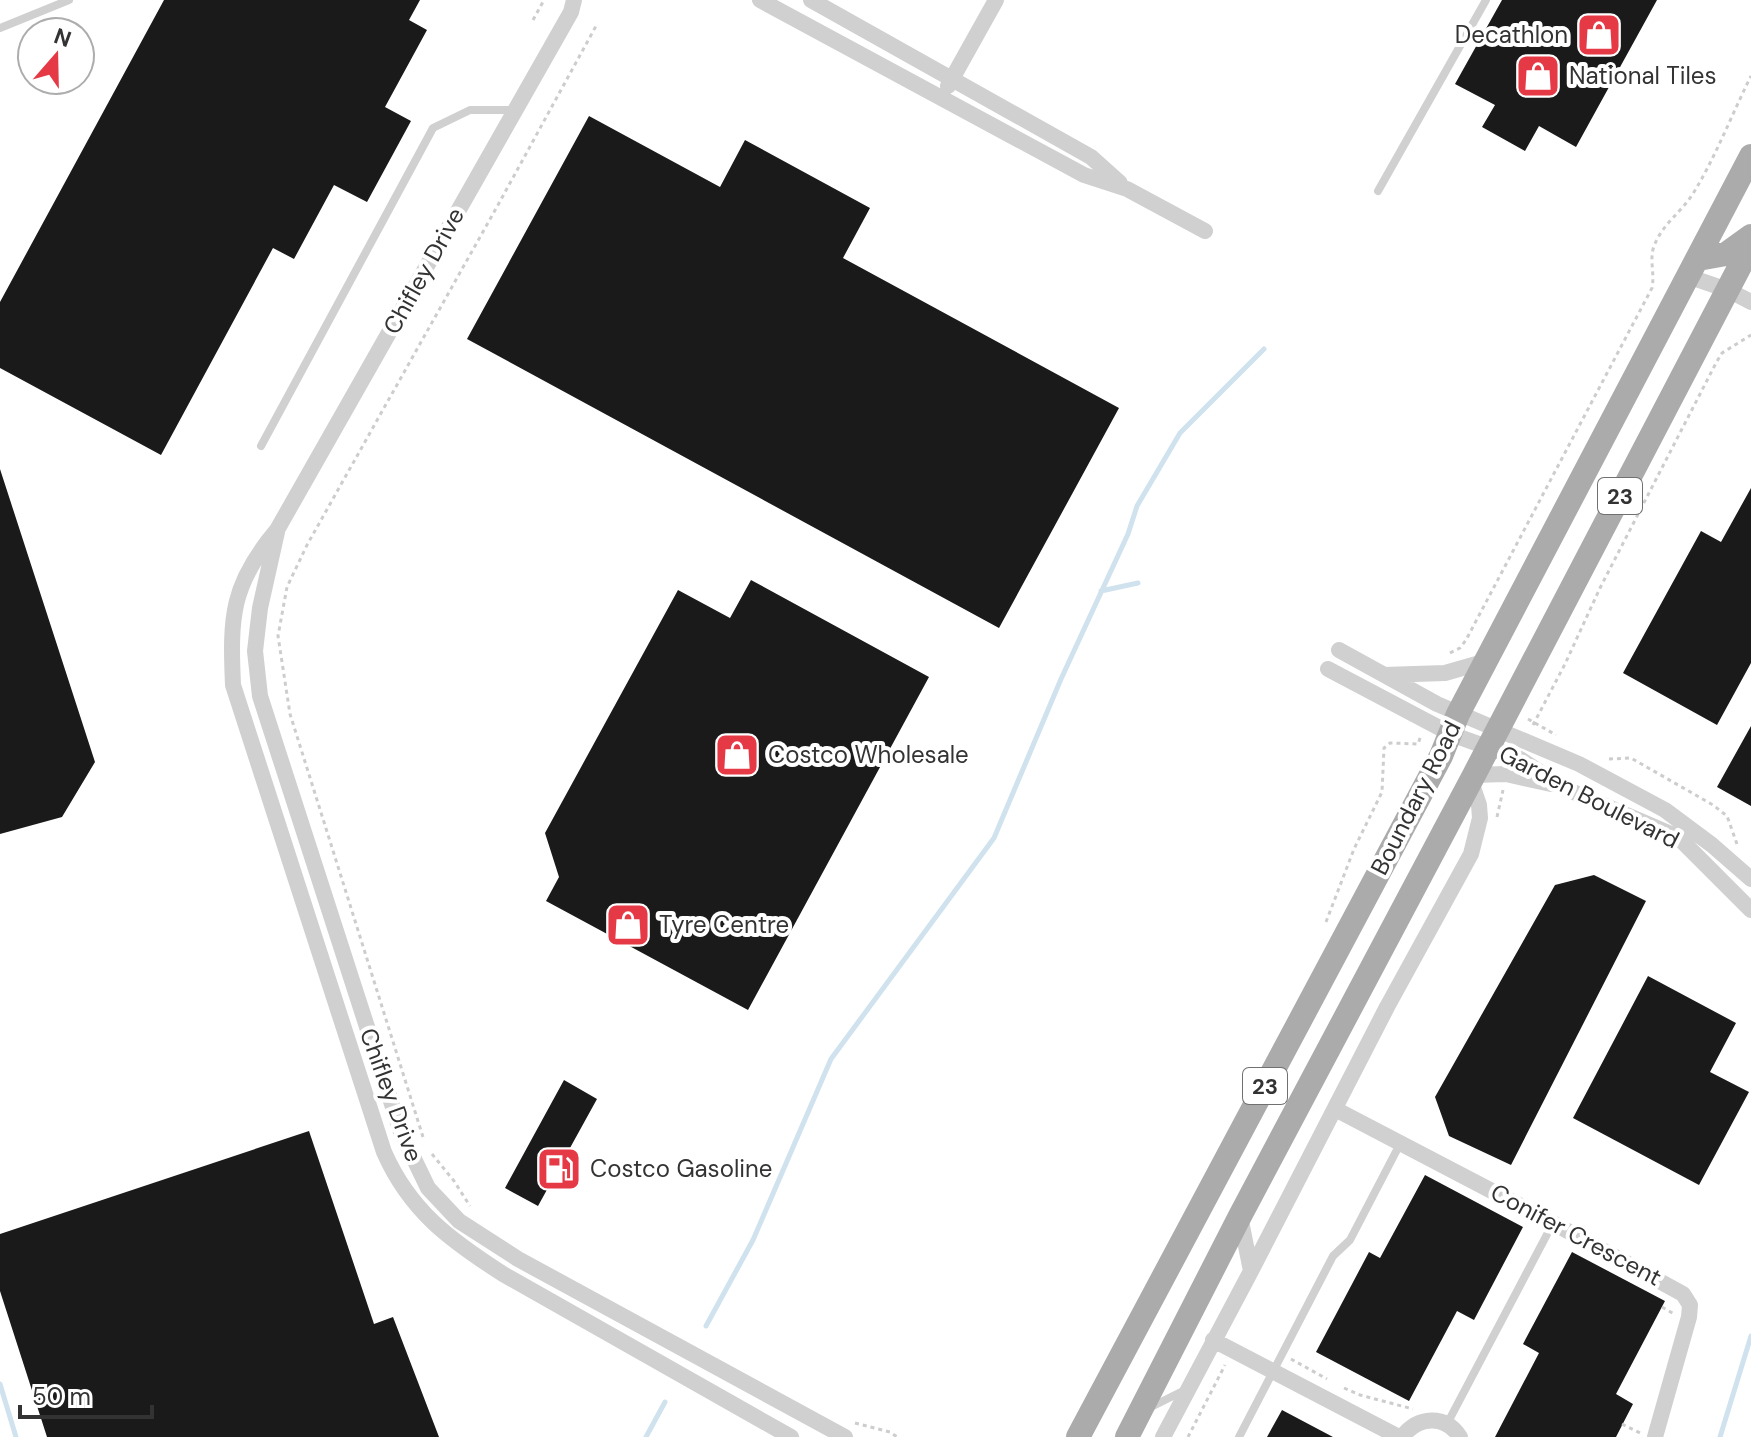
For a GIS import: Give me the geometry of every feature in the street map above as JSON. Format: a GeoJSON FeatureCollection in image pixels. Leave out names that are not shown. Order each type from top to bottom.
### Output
{"type":"FeatureCollection","features":[{"type":"Feature","properties":{"kind":"main road","name":"Boundary Road"},"geometry":{"type":"LineString","coordinates":[[1078,1437],[1751,156]]}},
{"type":"Feature","properties":{"kind":"main road"},"geometry":{"type":"LineString","coordinates":[[1694,268],[1726,254],[1751,236]]}},
{"type":"Feature","properties":{"kind":"main road","name":"Boundary Road"},"geometry":{"type":"LineString","coordinates":[[1127,1437],[1751,245]]}},
{"type":"Feature","properties":{"kind":"street"},"geometry":{"type":"LineString","coordinates":[[760,0],[1084,175],[1127,189],[1205,231]]}},
{"type":"Feature","properties":{"kind":"street"},"geometry":{"type":"LineString","coordinates":[[811,0],[1091,157],[1127,189]]}},
{"type":"Feature","properties":{"kind":"street"},"geometry":{"type":"LineString","coordinates":[[941,98],[996,0]]}},
{"type":"Feature","properties":{"kind":"street","name":"Chifley Drive"},"geometry":{"type":"LineString","coordinates":[[576,4],[277,530],[257,554],[234,603],[231,642],[233,685],[384,1152],[396,1180],[422,1212],[459,1245],[503,1274],[791,1437]]}},
{"type":"Feature","properties":{"kind":"street"},"geometry":{"type":"LineString","coordinates":[[1694,268],[1751,302]]}},
{"type":"Feature","properties":{"kind":"street","name":"Chifley Drive"},"geometry":{"type":"LineString","coordinates":[[277,530],[260,608],[255,651],[260,696],[392,1106],[406,1147],[428,1188],[459,1221],[518,1259],[849,1430]]}},
{"type":"Feature","properties":{"kind":"street"},"geometry":{"type":"LineString","coordinates":[[1339,650],[1455,724]]}},
{"type":"Feature","properties":{"kind":"street"},"geometry":{"type":"LineString","coordinates":[[1382,675],[1445,673],[1487,661]]}},
{"type":"Feature","properties":{"kind":"street"},"geometry":{"type":"LineString","coordinates":[[1328,669],[1427,722],[1455,724]]}},
{"type":"Feature","properties":{"kind":"street","name":"Garden Boulevard"},"geometry":{"type":"LineString","coordinates":[[1455,724],[1492,738],[1564,788],[1678,837],[1751,910]]}},
{"type":"Feature","properties":{"kind":"street","name":"Garden Boulevard"},"geometry":{"type":"LineString","coordinates":[[1492,738],[1523,740],[1579,764],[1665,810],[1751,879]]}},
{"type":"Feature","properties":{"kind":"street"},"geometry":{"type":"LineString","coordinates":[[1163,1437],[1471,854],[1478,831],[1479,805],[1473,779],[1506,774],[1531,777],[1564,788]]}},
{"type":"Feature","properties":{"kind":"street","name":"Conifer Crescent"},"geometry":{"type":"LineString","coordinates":[[1335,1109],[1683,1294],[1690,1305],[1689,1317],[1655,1437]]}},
{"type":"Feature","properties":{"kind":"street"},"geometry":{"type":"LineString","coordinates":[[1240,1216],[1251,1271]]}},
{"type":"Feature","properties":{"kind":"street"},"geometry":{"type":"LineString","coordinates":[[1213,1340],[1401,1437],[1416,1423],[1426,1420],[1449,1420],[1460,1437]]}},
{"type":"Feature","properties":{"kind":"lane"},"geometry":{"type":"LineString","coordinates":[[0,28],[69,0]]}},
{"type":"Feature","properties":{"kind":"lane"},"geometry":{"type":"LineString","coordinates":[[1378,191],[1486,0]]}},
{"type":"Feature","properties":{"kind":"lane"},"geometry":{"type":"LineString","coordinates":[[261,446],[433,128],[470,110],[515,110]]}},
{"type":"Feature","properties":{"kind":"lane"},"geometry":{"type":"LineString","coordinates":[[1239,1437],[1333,1256],[1350,1240],[1401,1142]]}},
{"type":"Feature","properties":{"kind":"lane"},"geometry":{"type":"LineString","coordinates":[[1449,1420],[1553,1223]]}},
{"type":"Feature","properties":{"kind":"lane"},"geometry":{"type":"LineString","coordinates":[[1141,1412],[1189,1387]]}},
{"type":"Feature","properties":{"kind":"path"},"geometry":{"type":"LineString","coordinates":[[533,20],[544,0]]}},
{"type":"Feature","properties":{"kind":"path"},"geometry":{"type":"LineString","coordinates":[[424,1143],[417,1111],[290,714],[278,636],[287,587],[307,545],[596,26]]}},
{"type":"Feature","properties":{"kind":"path"},"geometry":{"type":"LineString","coordinates":[[1445,673],[1446,656],[1460,648],[1466,640],[1652,288],[1655,272],[1650,259],[1664,226],[1693,194],[1751,76]]}},
{"type":"Feature","properties":{"kind":"path"},"geometry":{"type":"LineString","coordinates":[[1523,740],[1565,664],[1600,588],[1716,363],[1722,353],[1751,335]]}},
{"type":"Feature","properties":{"kind":"path"},"geometry":{"type":"LineString","coordinates":[[1326,922],[1354,849],[1382,792],[1384,748],[1390,743],[1418,744],[1427,722]]}},
{"type":"Feature","properties":{"kind":"path"},"geometry":{"type":"LineString","coordinates":[[1535,722],[1561,737]]}},
{"type":"Feature","properties":{"kind":"path"},"geometry":{"type":"LineString","coordinates":[[1599,760],[1631,758],[1713,805],[1727,816],[1738,846],[1743,851]]}},
{"type":"Feature","properties":{"kind":"path"},"geometry":{"type":"LineString","coordinates":[[1478,831],[1495,824],[1501,810],[1506,774]]}},
{"type":"Feature","properties":{"kind":"path"},"geometry":{"type":"LineString","coordinates":[[431,1154],[470,1206],[479,1213]]}},
{"type":"Feature","properties":{"kind":"path"},"geometry":{"type":"LineString","coordinates":[[1188,1437],[1233,1350]]}},
{"type":"Feature","properties":{"kind":"path"},"geometry":{"type":"LineString","coordinates":[[1280,1354],[1330,1381]]}},
{"type":"Feature","properties":{"kind":"path"},"geometry":{"type":"LineString","coordinates":[[1337,1384],[1414,1409],[1439,1410],[1449,1420]]}},
{"type":"Feature","properties":{"kind":"path"},"geometry":{"type":"LineString","coordinates":[[1622,1424],[1646,1437]]}},
{"type":"Feature","properties":{"kind":"path"},"geometry":{"type":"LineString","coordinates":[[849,1430],[890,1432],[897,1437]]}},
{"type":"Feature","properties":{"kind":"building"},"geometry":{"type":"Polygon","coordinates":[[[164,0],[420,0],[409,20],[427,30],[385,107],[411,121],[367,202],[334,185],[294,259],[273,248],[161,455],[0,368],[0,302],[164,0]]]}},
{"type":"Feature","properties":{"kind":"building","name":"National Tiles"},"geometry":{"type":"Polygon","coordinates":[[[1502,0],[1657,0],[1576,147],[1539,126],[1525,151],[1482,127],[1495,105],[1455,84],[1502,0]]]}},
{"type":"Feature","properties":{"kind":"building"},"geometry":{"type":"Polygon","coordinates":[[[589,116],[720,187],[745,140],[870,208],[843,258],[1119,408],[999,628],[467,339],[589,116]]]}},
{"type":"Feature","properties":{"kind":"building"},"geometry":{"type":"Polygon","coordinates":[[[0,469],[95,762],[62,817],[0,834],[0,469]]]}},
{"type":"Feature","properties":{"kind":"building"},"geometry":{"type":"Polygon","coordinates":[[[1751,488],[1751,663],[1717,725],[1623,673],[1701,531],[1721,542],[1751,488]]]}},
{"type":"Feature","properties":{"kind":"building","name":"Costco Wholesale"},"geometry":{"type":"Polygon","coordinates":[[[751,580],[929,677],[748,1010],[546,901],[559,877],[545,833],[678,590],[730,618],[751,580]]]}},
{"type":"Feature","properties":{"kind":"building"},"geometry":{"type":"Polygon","coordinates":[[[1751,726],[1751,806],[1717,787],[1751,726]]]}},
{"type":"Feature","properties":{"kind":"building"},"geometry":{"type":"Polygon","coordinates":[[[1594,875],[1646,901],[1511,1165],[1449,1136],[1435,1097],[1555,885],[1594,875]]]}},
{"type":"Feature","properties":{"kind":"building"},"geometry":{"type":"Polygon","coordinates":[[[1648,976],[1736,1023],[1710,1072],[1749,1092],[1699,1185],[1573,1118],[1648,976]]]}},
{"type":"Feature","properties":{"kind":"building"},"geometry":{"type":"Polygon","coordinates":[[[564,1080],[597,1099],[538,1206],[505,1188],[564,1080]]]}},
{"type":"Feature","properties":{"kind":"building"},"geometry":{"type":"Polygon","coordinates":[[[309,1131],[374,1324],[393,1317],[439,1437],[47,1437],[0,1291],[0,1234],[309,1131]]]}},
{"type":"Feature","properties":{"kind":"building"},"geometry":{"type":"Polygon","coordinates":[[[1425,1175],[1523,1227],[1474,1320],[1457,1311],[1409,1401],[1316,1352],[1369,1252],[1380,1258],[1425,1175]]]}},
{"type":"Feature","properties":{"kind":"building"},"geometry":{"type":"Polygon","coordinates":[[[1572,1252],[1665,1301],[1616,1394],[1633,1404],[1616,1437],[1495,1437],[1539,1353],[1523,1344],[1572,1252]]]}},
{"type":"Feature","properties":{"kind":"building"},"geometry":{"type":"Polygon","coordinates":[[[1282,1410],[1333,1437],[1267,1437],[1282,1410]]]}},
{"type":"Feature","properties":{"kind":"waterway"},"geometry":{"type":"LineString","coordinates":[[706,1326],[753,1240],[831,1059],[994,838],[1061,679],[1128,534],[1137,506],[1180,433],[1264,349]]}},
{"type":"Feature","properties":{"kind":"waterway"},"geometry":{"type":"LineString","coordinates":[[1101,591],[1138,583]]}},
{"type":"Feature","properties":{"kind":"waterway"},"geometry":{"type":"LineString","coordinates":[[1720,1437],[1751,1336]]}},
{"type":"Feature","properties":{"kind":"waterway"},"geometry":{"type":"LineString","coordinates":[[0,1384],[16,1437]]}},
{"type":"Feature","properties":{"kind":"waterway"},"geometry":{"type":"LineString","coordinates":[[646,1437],[665,1402]]}},
{"type":"Feature","properties":{"kind":"place","name":"Decathlon"},"geometry":{"type":"Point","coordinates":[1599,35]}},
{"type":"Feature","properties":{"kind":"place","name":"National Tiles"},"geometry":{"type":"Point","coordinates":[1538,76]}},
{"type":"Feature","properties":{"kind":"place","name":"Costco Wholesale"},"geometry":{"type":"Point","coordinates":[737,755]}},
{"type":"Feature","properties":{"kind":"place","name":"Tyre Centre"},"geometry":{"type":"Point","coordinates":[628,925]}},
{"type":"Feature","properties":{"kind":"place","name":"Costco Gasoline"},"geometry":{"type":"Point","coordinates":[559,1169]}}]}
